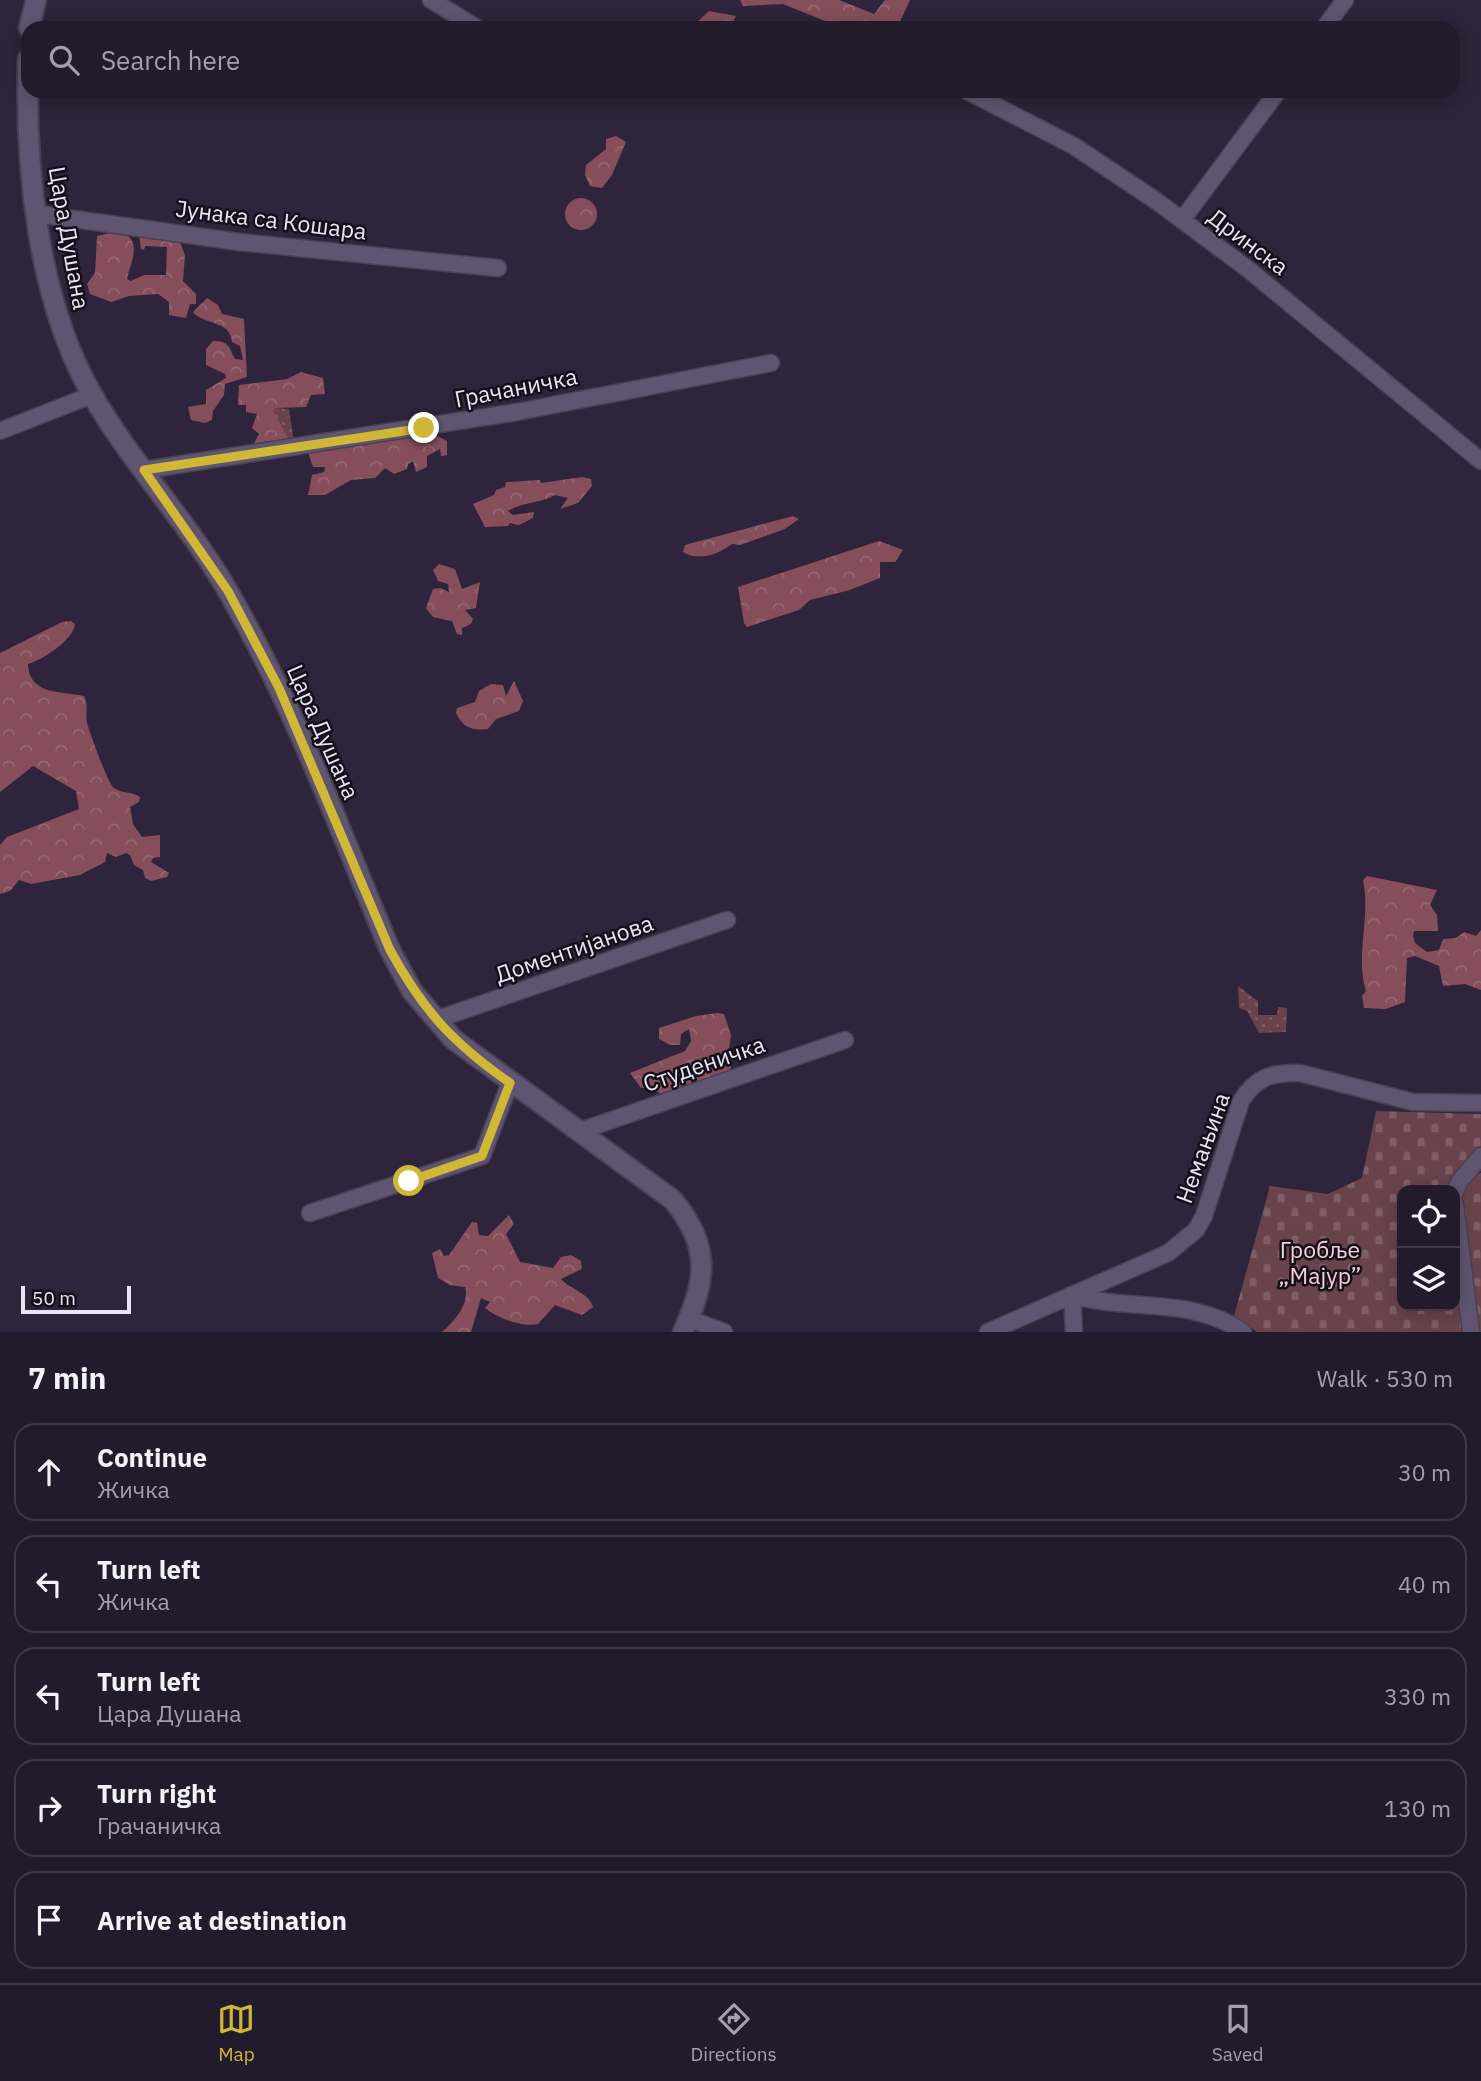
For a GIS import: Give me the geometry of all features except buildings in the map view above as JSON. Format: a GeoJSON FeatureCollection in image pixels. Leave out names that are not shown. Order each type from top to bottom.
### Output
{"type":"FeatureCollection","features":[{"type":"Feature","properties":{"kind":"street"},"geometry":{"type":"LineString","coordinates":[[31,21],[36,0]]}},
{"type":"Feature","properties":{"kind":"street"},"geometry":{"type":"LineString","coordinates":[[431,0],[466,21]]}},
{"type":"Feature","properties":{"kind":"street"},"geometry":{"type":"LineString","coordinates":[[1329,21],[1345,0]]}},
{"type":"Feature","properties":{"kind":"street","name":"Цара Душана"},"geometry":{"type":"LineString","coordinates":[[28,98],[29,157],[57,314],[68,349],[92,396],[228,591],[273,676],[390,950],[412,991],[453,1039],[673,1200],[698,1236],[703,1265],[686,1325]]}},
{"type":"Feature","properties":{"kind":"street","name":"Дринска"},"geometry":{"type":"LineString","coordinates":[[981,98],[1074,146],[1182,220],[1309,318],[1481,461]]}},
{"type":"Feature","properties":{"kind":"street"},"geometry":{"type":"LineString","coordinates":[[1182,220],[1273,98]]}},
{"type":"Feature","properties":{"kind":"street","name":"Јунака са Кошара"},"geometry":{"type":"LineString","coordinates":[[38,214],[239,242],[498,268]]}},
{"type":"Feature","properties":{"kind":"street","name":"Грачаничка"},"geometry":{"type":"LineString","coordinates":[[144,470],[446,424],[771,363]]}},
{"type":"Feature","properties":{"kind":"street"},"geometry":{"type":"LineString","coordinates":[[0,431],[92,396]]}},
{"type":"Feature","properties":{"kind":"street","name":"Доментијанова"},"geometry":{"type":"LineString","coordinates":[[435,1020],[727,920]]}},
{"type":"Feature","properties":{"kind":"street","name":"Студеничка"},"geometry":{"type":"LineString","coordinates":[[577,1132],[845,1040]]}},
{"type":"Feature","properties":{"kind":"street","name":"Немањина"},"geometry":{"type":"LineString","coordinates":[[988,1332],[1168,1253],[1196,1230],[1204,1216],[1241,1101],[1249,1089],[1264,1076],[1281,1072],[1300,1073],[1413,1102],[1481,1103]]}},
{"type":"Feature","properties":{"kind":"street"},"geometry":{"type":"LineString","coordinates":[[310,1213],[482,1156],[510,1083]]}},
{"type":"Feature","properties":{"kind":"street"},"geometry":{"type":"LineString","coordinates":[[1458,1185],[1481,1156]]}},
{"type":"Feature","properties":{"kind":"street"},"geometry":{"type":"LineString","coordinates":[[1460,1244],[1471,1332]]}},
{"type":"Feature","properties":{"kind":"street"},"geometry":{"type":"LineString","coordinates":[[1074,1332],[1072,1295],[1115,1305],[1190,1309],[1232,1324],[1243,1332]]}},
{"type":"Feature","properties":{"kind":"street"},"geometry":{"type":"LineString","coordinates":[[686,1325],[724,1332]]}},
{"type":"Feature","properties":{"kind":"green space"},"geometry":{"type":"Polygon","coordinates":[[[740,0],[839,0],[874,14],[885,0],[910,0],[900,21],[825,21],[783,4],[743,6],[740,0]]]}},
{"type":"Feature","properties":{"kind":"green space"},"geometry":{"type":"Polygon","coordinates":[[[709,11],[736,16],[734,21],[698,21],[709,11]]]}},
{"type":"Feature","properties":{"kind":"green space"},"geometry":{"type":"Polygon","coordinates":[[[616,136],[626,142],[612,175],[602,188],[590,186],[585,175],[586,165],[606,149],[606,139],[616,136]]]}},
{"type":"Feature","properties":{"kind":"green space"},"geometry":{"type":"Polygon","coordinates":[[[581,198],[593,202],[597,214],[593,226],[581,230],[569,226],[565,214],[569,202],[581,198]]]}},
{"type":"Feature","properties":{"kind":"green space"},"geometry":{"type":"Polygon","coordinates":[[[118,231],[126,235],[134,245],[127,279],[131,281],[144,275],[166,275],[167,247],[145,246],[144,250],[141,249],[139,235],[179,240],[185,255],[183,281],[196,294],[196,304],[190,304],[186,318],[169,315],[169,302],[158,294],[129,296],[111,302],[90,294],[87,284],[95,273],[97,236],[118,231]]]}},
{"type":"Feature","properties":{"kind":"green space"},"geometry":{"type":"Polygon","coordinates":[[[207,298],[218,305],[222,314],[244,319],[247,377],[225,384],[224,395],[213,411],[212,420],[205,423],[191,420],[188,407],[206,404],[206,390],[226,378],[225,374],[206,365],[206,349],[213,341],[223,342],[235,359],[243,360],[240,346],[232,342],[227,330],[193,312],[207,298]]]}},
{"type":"Feature","properties":{"kind":"green space"},"geometry":{"type":"Polygon","coordinates":[[[301,372],[323,378],[325,394],[311,395],[306,407],[276,408],[273,411],[289,440],[271,447],[266,441],[251,449],[259,434],[252,428],[257,414],[246,412],[246,405],[238,405],[239,385],[287,379],[301,372]]]}},
{"type":"Feature","properties":{"kind":"green space"},"geometry":{"type":"Polygon","coordinates":[[[276,408],[289,409],[294,442],[286,443],[273,411],[276,408]]]}},
{"type":"Feature","properties":{"kind":"green space"},"geometry":{"type":"Polygon","coordinates":[[[430,432],[447,441],[447,455],[441,456],[440,449],[427,456],[427,467],[416,472],[413,461],[408,464],[407,469],[394,474],[385,468],[375,478],[351,480],[325,495],[308,495],[312,475],[324,472],[325,467],[313,467],[307,449],[430,432]]]}},
{"type":"Feature","properties":{"kind":"green space"},"geometry":{"type":"Polygon","coordinates":[[[582,477],[591,479],[592,486],[578,503],[560,509],[568,498],[555,495],[508,511],[513,515],[534,512],[533,518],[519,525],[510,523],[508,526],[485,527],[473,504],[494,495],[496,490],[505,487],[506,482],[540,480],[541,483],[582,477]]]}},
{"type":"Feature","properties":{"kind":"green space"},"geometry":{"type":"Polygon","coordinates":[[[793,516],[799,519],[785,529],[740,545],[732,544],[715,554],[696,556],[683,552],[685,545],[793,516]]]}},
{"type":"Feature","properties":{"kind":"green space"},"geometry":{"type":"Polygon","coordinates":[[[879,541],[903,550],[895,562],[880,562],[880,578],[850,590],[810,600],[799,610],[747,627],[744,623],[738,587],[879,541]]]}},
{"type":"Feature","properties":{"kind":"green space"},"geometry":{"type":"Polygon","coordinates":[[[439,564],[455,569],[462,589],[480,582],[476,608],[465,610],[473,619],[471,624],[462,628],[462,635],[457,634],[452,621],[433,617],[426,608],[433,589],[440,588],[449,592],[448,584],[438,581],[433,570],[439,564]]]}},
{"type":"Feature","properties":{"kind":"green space"},"geometry":{"type":"Polygon","coordinates":[[[71,621],[75,624],[73,630],[64,642],[49,654],[28,664],[30,674],[34,682],[48,690],[84,696],[87,723],[108,778],[117,790],[140,797],[139,802],[130,807],[133,824],[142,837],[160,835],[160,857],[153,858],[151,862],[169,873],[167,877],[151,881],[145,878],[143,870],[134,865],[130,855],[126,853],[116,857],[107,853],[105,862],[80,875],[31,884],[19,880],[10,891],[0,894],[0,845],[7,837],[79,809],[76,791],[33,766],[0,792],[0,653],[62,622],[71,621]]]}},
{"type":"Feature","properties":{"kind":"green space"},"geometry":{"type":"Polygon","coordinates":[[[514,681],[523,701],[519,711],[496,719],[488,729],[469,727],[459,718],[457,708],[475,702],[479,691],[491,684],[503,685],[506,696],[514,681]]]}},
{"type":"Feature","properties":{"kind":"green space"},"geometry":{"type":"Polygon","coordinates":[[[1367,876],[1437,890],[1430,905],[1437,915],[1438,931],[1414,931],[1413,936],[1415,943],[1427,952],[1439,950],[1443,939],[1456,938],[1464,932],[1476,936],[1481,930],[1481,990],[1465,984],[1443,986],[1439,966],[1415,956],[1407,958],[1405,1002],[1386,1009],[1364,1008],[1362,996],[1366,991],[1362,964],[1365,908],[1363,880],[1367,876]]]}},
{"type":"Feature","properties":{"kind":"green space"},"geometry":{"type":"Polygon","coordinates":[[[1238,986],[1258,1001],[1258,1015],[1277,1015],[1278,1007],[1287,1008],[1286,1032],[1259,1033],[1247,1011],[1239,1008],[1238,986]]]}},
{"type":"Feature","properties":{"kind":"green space"},"geometry":{"type":"Polygon","coordinates":[[[724,1014],[731,1035],[729,1050],[725,1053],[731,1061],[731,1068],[727,1073],[664,1095],[650,1088],[641,1088],[630,1073],[685,1051],[691,1041],[689,1029],[681,1034],[680,1045],[670,1045],[659,1039],[659,1028],[696,1016],[724,1014]]]}},
{"type":"Feature","properties":{"kind":"green space","name":"Гробље „Мајур”"},"geometry":{"type":"Polygon","coordinates":[[[1376,1111],[1481,1114],[1481,1163],[1469,1178],[1481,1173],[1481,1332],[1257,1332],[1234,1316],[1270,1186],[1328,1194],[1362,1178],[1376,1111]]]}},
{"type":"Feature","properties":{"kind":"green space"},"geometry":{"type":"Polygon","coordinates":[[[509,1215],[514,1224],[506,1234],[520,1262],[553,1268],[561,1257],[571,1255],[581,1261],[582,1269],[561,1279],[583,1294],[593,1307],[582,1315],[555,1305],[538,1324],[525,1324],[503,1319],[491,1312],[485,1308],[490,1302],[481,1298],[471,1332],[442,1332],[460,1311],[466,1293],[465,1287],[450,1285],[438,1278],[432,1253],[440,1249],[444,1256],[449,1255],[472,1222],[477,1223],[479,1235],[488,1236],[509,1215]]]}},
{"type":"Feature","properties":{"kind":"route"},"geometry":{"type":"LineString","coordinates":[[409,1181],[482,1156],[510,1083],[453,1039],[412,991],[390,950],[279,688],[228,591],[144,470],[424,428]]}}]}
